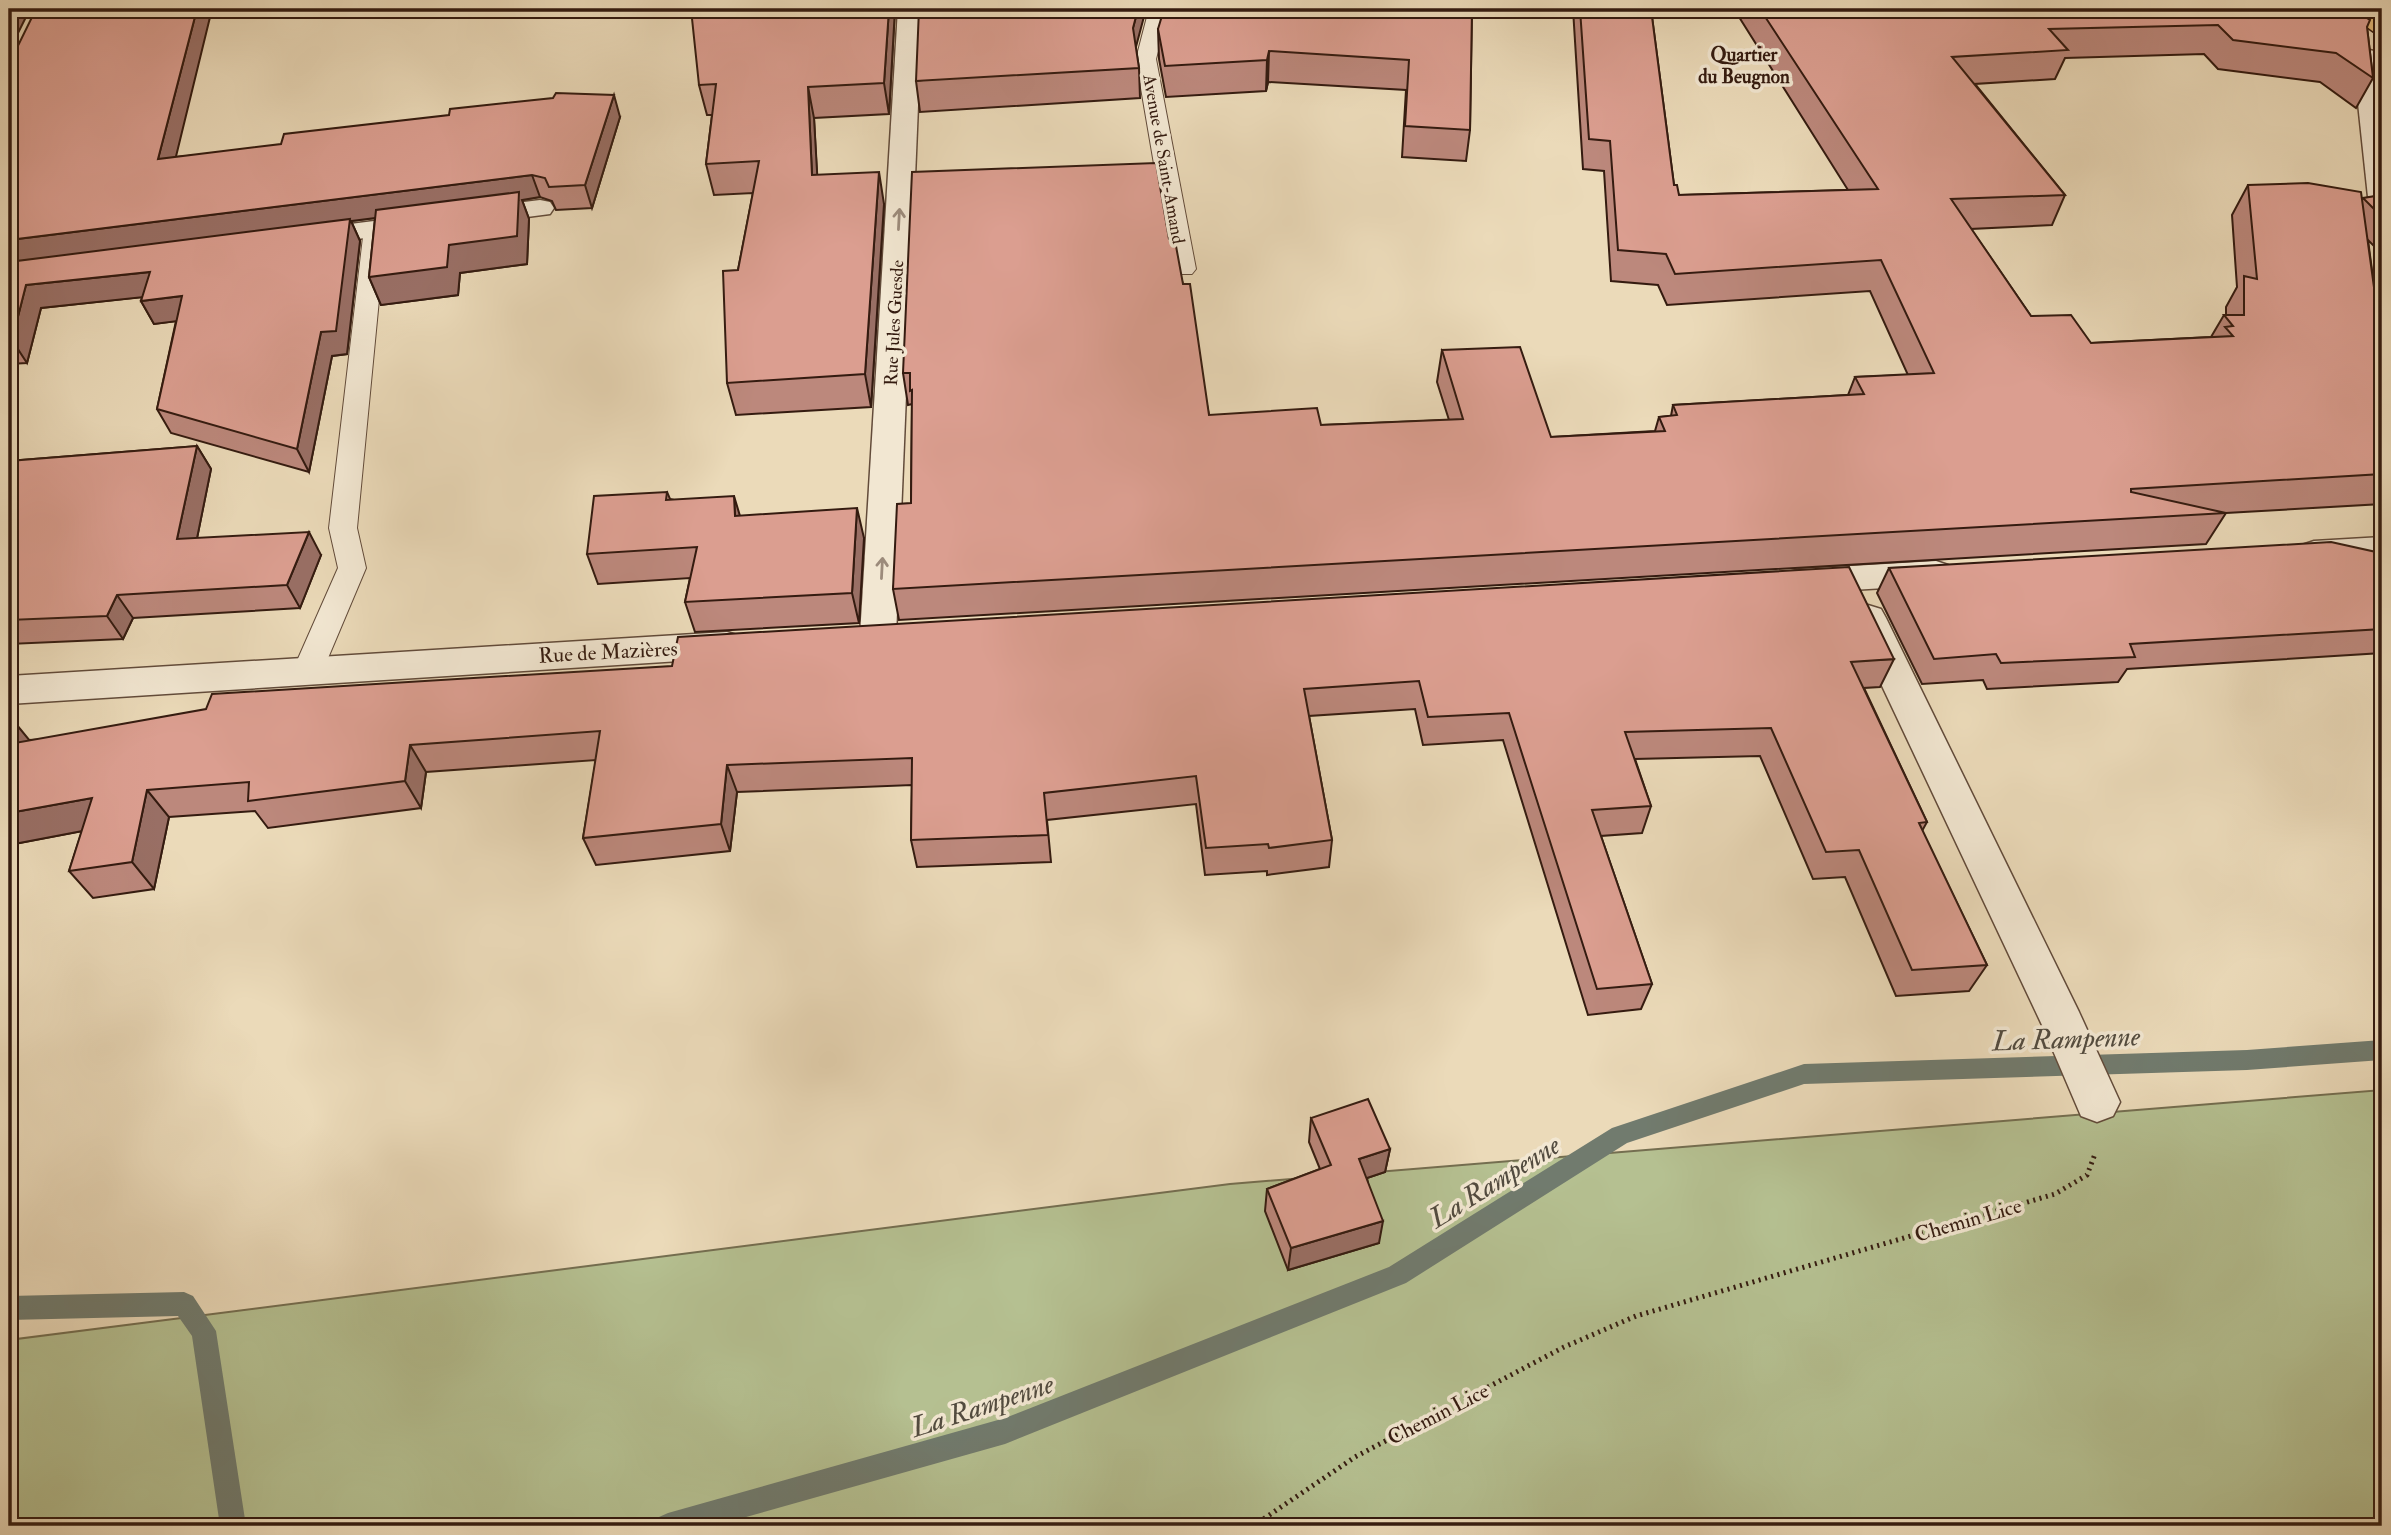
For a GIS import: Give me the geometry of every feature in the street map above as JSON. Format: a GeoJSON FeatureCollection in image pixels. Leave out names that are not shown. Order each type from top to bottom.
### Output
{"type":"FeatureCollection","features":[{"type":"Feature","properties":{"kind":"main road"},"geometry":{"type":"LineString","coordinates":[[2354,9],[2382,27]]}},
{"type":"Feature","properties":{"kind":"street","name":"Rue Jules Guesde"},"geometry":{"type":"LineString","coordinates":[[878,636],[910,9]]}},
{"type":"Feature","properties":{"kind":"street"},"geometry":{"type":"LineString","coordinates":[[2365,56],[2382,197]]}},
{"type":"Feature","properties":{"kind":"street"},"geometry":{"type":"LineString","coordinates":[[280,241],[540,208]]}},
{"type":"Feature","properties":{"kind":"street"},"geometry":{"type":"LineString","coordinates":[[2277,555],[2382,549]]}},
{"type":"Feature","properties":{"kind":"street"},"geometry":{"type":"LineString","coordinates":[[1766,583],[1974,571]]}},
{"type":"Feature","properties":{"kind":"street"},"geometry":{"type":"LineString","coordinates":[[1849,578],[2064,1025],[2097,1102]]}},
{"type":"Feature","properties":{"kind":"street"},"geometry":{"type":"LineString","coordinates":[[840,638],[916,634]]}},
{"type":"Feature","properties":{"kind":"street","name":"Rue de Mazières"},"geometry":{"type":"LineString","coordinates":[[9,690],[761,643]]}},
{"type":"Feature","properties":{"kind":"lane","name":"Avenue de Saint-Amand"},"geometry":{"type":"LineString","coordinates":[[1159,9],[1146,59],[1184,269]]}},
{"type":"Feature","properties":{"kind":"lane"},"geometry":{"type":"LineString","coordinates":[[308,670],[352,568],[342,528],[375,229]]}},
{"type":"Feature","properties":{"kind":"path","name":"Chemin Lice"},"geometry":{"type":"LineString","coordinates":[[1253,1526],[1355,1457],[1564,1347],[1636,1317],[2055,1194],[2087,1175],[2102,1136],[2097,1102]]}},
{"type":"Feature","properties":{"kind":"green space"},"geometry":{"type":"Polygon","coordinates":[[[2382,1090],[2382,1526],[9,1526],[9,1340],[1230,1184],[2382,1090]]]}},
{"type":"Feature","properties":{"kind":"building"},"geometry":{"type":"Polygon","coordinates":[[[36,9],[197,9],[158,159],[281,144],[284,134],[449,115],[450,109],[553,98],[556,93],[614,95],[585,185],[549,187],[545,178],[532,175],[9,240],[9,64],[36,9]]]}},
{"type":"Feature","properties":{"kind":"building"},"geometry":{"type":"Polygon","coordinates":[[[691,9],[889,9],[884,83],[808,87],[812,175],[879,172],[865,374],[727,383],[723,271],[738,270],[759,161],[706,164],[716,84],[699,85],[691,9]]]}},
{"type":"Feature","properties":{"kind":"building"},"geometry":{"type":"Polygon","coordinates":[[[919,9],[1138,9],[1133,28],[1139,68],[916,81],[919,9]]]}},
{"type":"Feature","properties":{"kind":"building"},"geometry":{"type":"Polygon","coordinates":[[[1164,9],[1472,9],[1470,130],[1405,126],[1409,60],[1269,51],[1267,60],[1165,66],[1158,29],[1164,9]]]}},
{"type":"Feature","properties":{"kind":"building"},"geometry":{"type":"Polygon","coordinates":[[[1580,9],[1651,9],[1674,185],[1677,185],[1679,195],[1878,189],[1760,9],[2352,9],[2370,20],[2367,27],[2373,78],[2336,53],[2233,40],[2218,25],[2049,29],[2068,50],[1952,57],[2065,195],[1951,199],[2031,316],[2071,315],[2091,343],[2233,336],[2225,327],[2233,326],[2224,315],[2244,315],[2244,276],[2257,279],[2248,185],[2308,183],[2361,192],[2382,346],[2382,474],[2131,489],[2131,492],[2226,513],[893,589],[897,504],[911,503],[912,390],[910,391],[910,373],[903,373],[912,172],[1156,163],[1169,239],[1176,246],[1183,284],[1190,284],[1209,415],[1317,408],[1321,425],[1463,419],[1442,350],[1520,347],[1551,437],[1665,431],[1659,417],[1677,415],[1673,405],[1864,394],[1855,377],[1934,373],[1881,260],[1675,274],[1666,254],[1618,250],[1610,141],[1589,139],[1580,9]]]}},
{"type":"Feature","properties":{"kind":"building"},"geometry":{"type":"Polygon","coordinates":[[[519,192],[517,236],[449,245],[447,267],[369,277],[376,210],[519,192]]]}},
{"type":"Feature","properties":{"kind":"building"},"geometry":{"type":"Polygon","coordinates":[[[2382,195],[2382,217],[2363,198],[2382,195]]]}},
{"type":"Feature","properties":{"kind":"building"},"geometry":{"type":"Polygon","coordinates":[[[350,219],[336,331],[321,332],[297,449],[157,409],[182,296],[141,301],[150,272],[26,285],[12,340],[9,340],[9,262],[350,219]]]}},
{"type":"Feature","properties":{"kind":"building"},"geometry":{"type":"Polygon","coordinates":[[[197,446],[177,539],[309,532],[287,585],[117,595],[107,616],[9,620],[9,461],[197,446]]]}},
{"type":"Feature","properties":{"kind":"building"},"geometry":{"type":"Polygon","coordinates":[[[667,492],[666,500],[734,496],[735,516],[857,508],[852,593],[685,602],[697,547],[587,554],[594,496],[667,492]]]}},
{"type":"Feature","properties":{"kind":"building"},"geometry":{"type":"Polygon","coordinates":[[[2331,542],[2376,552],[2382,560],[2382,629],[2130,644],[2135,657],[2001,663],[1996,654],[1934,659],[1889,568],[2331,542]]]}},
{"type":"Feature","properties":{"kind":"building"},"geometry":{"type":"Polygon","coordinates":[[[1849,567],[1894,659],[1851,662],[1927,822],[1919,823],[1987,965],[1912,970],[1859,850],[1826,852],[1771,728],[1625,732],[1651,806],[1592,810],[1652,984],[1597,989],[1509,713],[1428,717],[1419,681],[1304,689],[1332,840],[1269,848],[1268,844],[1206,848],[1196,776],[1044,793],[1048,835],[911,840],[912,758],[727,765],[721,824],[583,838],[600,731],[410,745],[405,781],[248,801],[249,782],[147,790],[132,862],[69,871],[92,798],[9,813],[9,744],[206,709],[212,694],[672,666],[678,637],[1849,567]]]}},
{"type":"Feature","properties":{"kind":"building"},"geometry":{"type":"Polygon","coordinates":[[[1368,1099],[1390,1149],[1359,1159],[1383,1221],[1291,1248],[1267,1189],[1331,1165],[1311,1118],[1368,1099]]]}},
{"type":"Feature","properties":{"kind":"waterway","name":"La Rampenne"},"geometry":{"type":"LineString","coordinates":[[668,1526],[1005,1431],[1397,1275],[1620,1135],[1804,1074],[2247,1060],[2382,1050]]}},
{"type":"Feature","properties":{"kind":"waterway"},"geometry":{"type":"LineString","coordinates":[[9,1308],[184,1304],[204,1331],[233,1526]]}},
{"type":"Feature","properties":{"kind":"district","name":"Quartier du Beugnon"},"geometry":{"type":"Point","coordinates":[1744,65]}}]}
